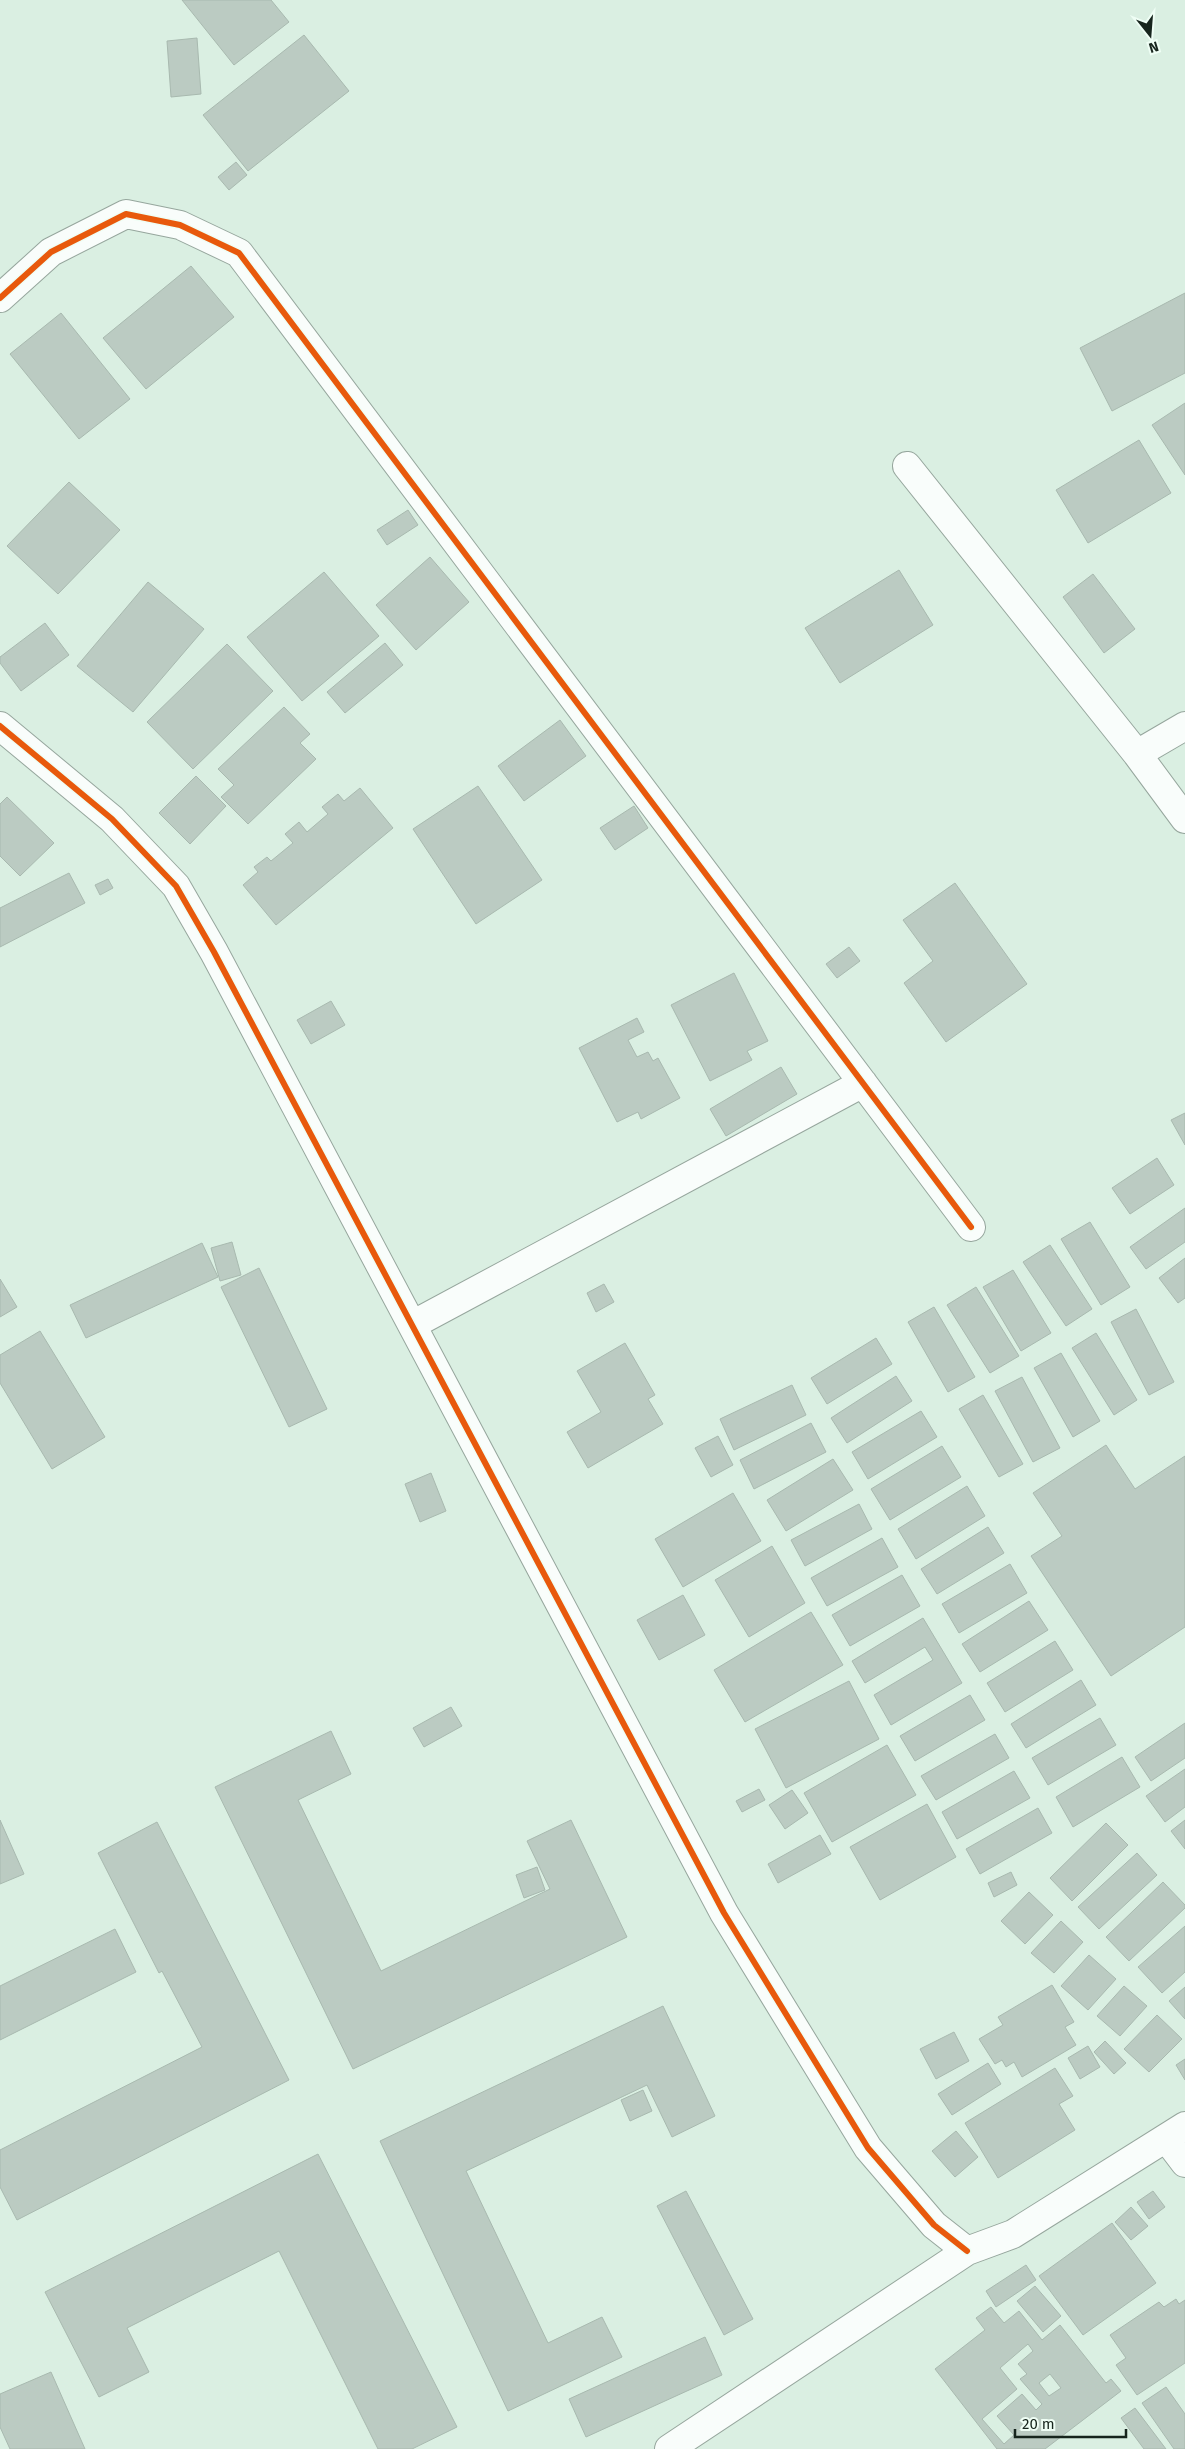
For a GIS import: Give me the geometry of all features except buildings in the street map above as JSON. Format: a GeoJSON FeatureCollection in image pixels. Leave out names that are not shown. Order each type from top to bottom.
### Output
{"type":"FeatureCollection","features":[{"type":"Feature","properties":{"kind":"street"},"geometry":{"type":"LineString","coordinates":[[0,298],[51,252],[126,214],[180,225],[239,253],[971,1227]]}},
{"type":"Feature","properties":{"kind":"street"},"geometry":{"type":"LineString","coordinates":[[907,466],[1137,754],[1185,819]]}},
{"type":"Feature","properties":{"kind":"street"},"geometry":{"type":"LineString","coordinates":[[0,726],[112,819],[176,886],[214,952],[724,1913],[868,2148],[934,2225],[967,2251]]}},
{"type":"Feature","properties":{"kind":"street"},"geometry":{"type":"LineString","coordinates":[[1137,754],[1185,726]]}},
{"type":"Feature","properties":{"kind":"street"},"geometry":{"type":"LineString","coordinates":[[412,1325],[863,1084]]}},
{"type":"Feature","properties":{"kind":"street"},"geometry":{"type":"LineString","coordinates":[[669,2449],[967,2251],[1013,2234],[1175,2132],[1185,2163]]}},
{"type":"Feature","properties":{"kind":"cycle path"},"geometry":{"type":"LineString","coordinates":[[0,298],[51,252],[126,214],[180,225],[239,253],[971,1227]]}},
{"type":"Feature","properties":{"kind":"cycle path"},"geometry":{"type":"LineString","coordinates":[[0,726],[112,819],[176,886],[214,952],[724,1913],[868,2148],[934,2225],[967,2251]]}}]}
